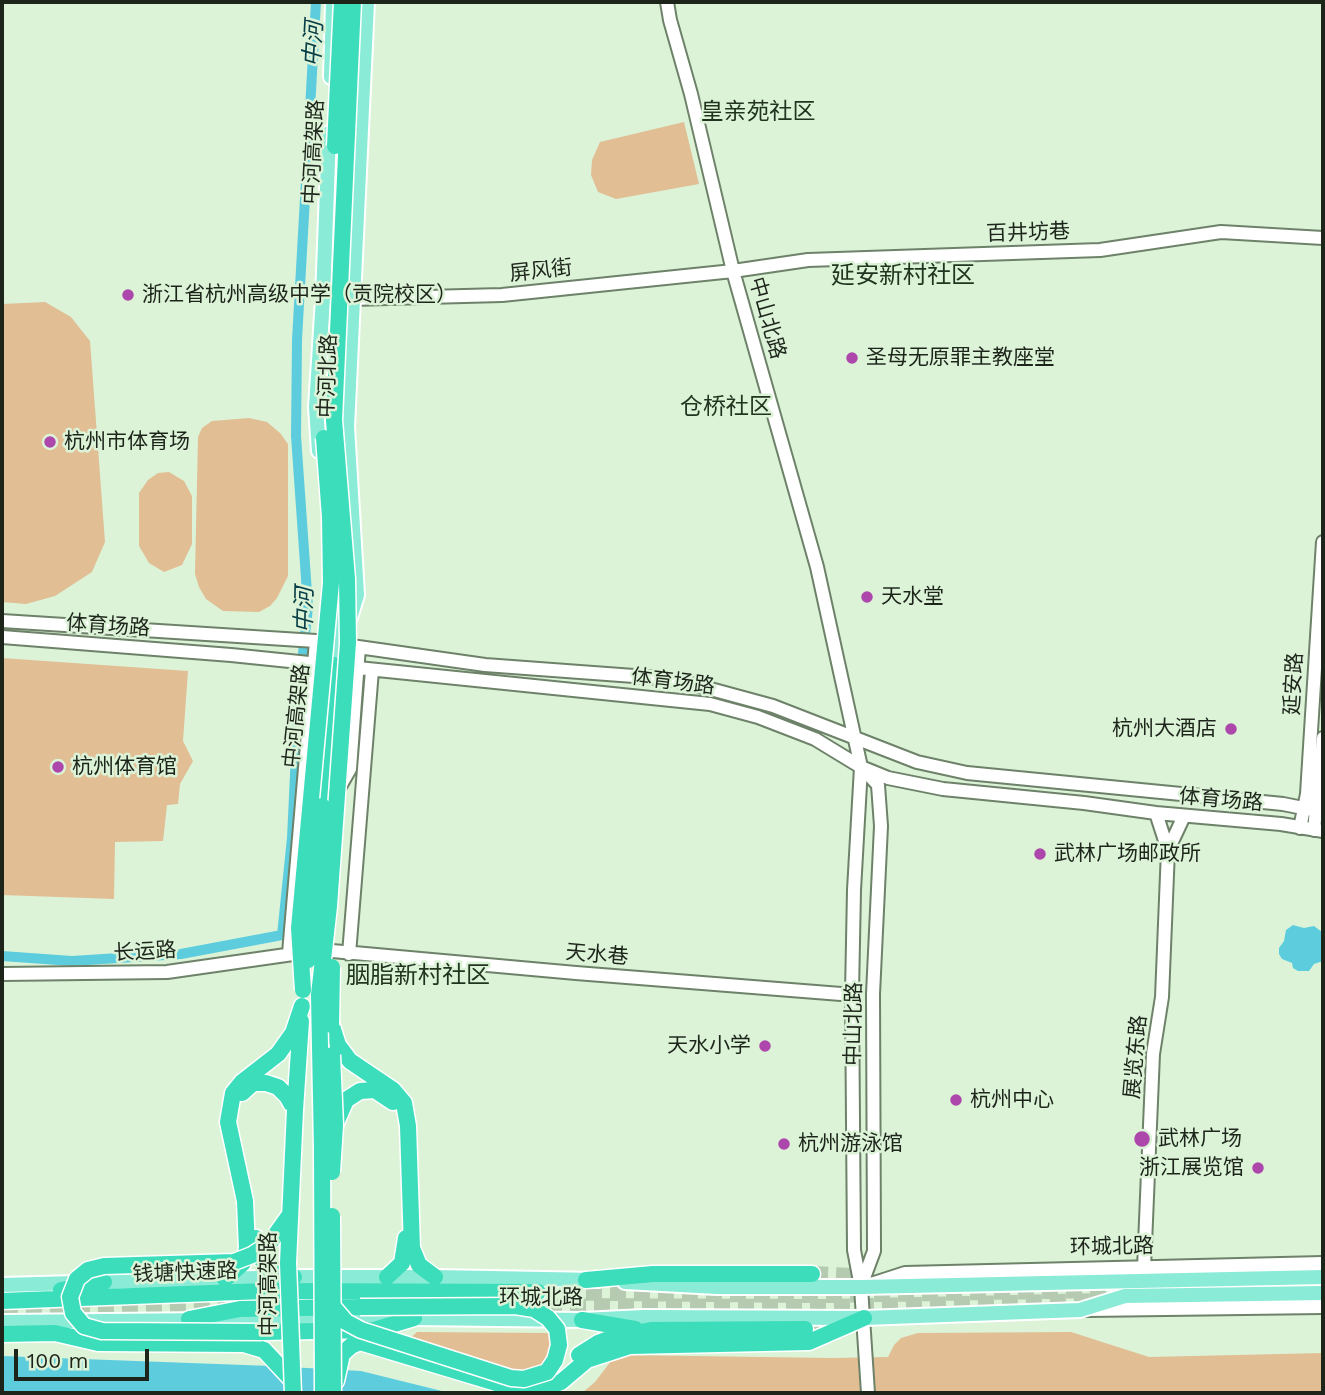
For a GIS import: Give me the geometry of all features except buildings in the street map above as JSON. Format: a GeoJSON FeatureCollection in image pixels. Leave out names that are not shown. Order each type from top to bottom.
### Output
{"type":"FeatureCollection","features":[{"type":"Feature","properties":{"kind":"highway","name":"中河高架路"},"geometry":{"type":"LineString","coordinates":[[293,1387],[288,1263],[302,998],[299,928],[331,583],[330,517],[323,423],[342,2]]}},
{"type":"Feature","properties":{"kind":"highway","name":"中河高架路"},"geometry":{"type":"LineString","coordinates":[[323,1393],[323,1149],[319,995],[329,906],[346,579],[334,420],[353,2]]}},
{"type":"Feature","properties":{"kind":"highway"},"geometry":{"type":"LineString","coordinates":[[294,1277],[271,1271],[261,1258],[251,1229],[229,1122],[233,1093],[242,1082],[278,1054],[293,1033],[302,998],[313,932],[342,669]]}},
{"type":"Feature","properties":{"kind":"highway"},"geometry":{"type":"LineString","coordinates":[[333,1393],[332,1219],[335,1125],[331,1023],[332,962],[345,788],[342,669]]}},
{"type":"Feature","properties":{"kind":"highway"},"geometry":{"type":"LineString","coordinates":[[319,995],[325,806]]}},
{"type":"Feature","properties":{"kind":"highway"},"geometry":{"type":"LineString","coordinates":[[331,1023],[338,1045],[350,1060],[393,1090],[404,1102],[412,1248],[419,1265],[435,1277]]}},
{"type":"Feature","properties":{"kind":"highway"},"geometry":{"type":"LineString","coordinates":[[225,1279],[243,1263],[251,1229],[252,1199],[237,1132],[235,1109],[239,1098],[253,1083],[266,1083],[278,1087],[295,1110]]}},
{"type":"Feature","properties":{"kind":"highway"},"geometry":{"type":"LineString","coordinates":[[335,1125],[346,1100],[360,1090],[375,1090],[387,1096],[396,1106],[405,1126],[405,1257],[387,1277]]}},
{"type":"Feature","properties":{"kind":"highway"},"geometry":{"type":"LineString","coordinates":[[289,1216],[269,1244],[234,1262],[104,1266],[88,1270],[76,1279],[70,1297],[73,1312],[84,1326],[102,1332],[374,1330],[414,1318]]}},
{"type":"Feature","properties":{"kind":"highway"},"geometry":{"type":"LineString","coordinates":[[586,1280],[653,1274],[812,1274]]}},
{"type":"Feature","properties":{"kind":"highway"},"geometry":{"type":"LineString","coordinates":[[2,1296],[55,1291],[104,1282]]}},
{"type":"Feature","properties":{"kind":"highway","name":"钱塘快速路"},"geometry":{"type":"LineString","coordinates":[[2,1301],[264,1291],[538,1292]]}},
{"type":"Feature","properties":{"kind":"highway"},"geometry":{"type":"LineString","coordinates":[[189,1319],[240,1309],[514,1306],[534,1310],[548,1318],[557,1329],[559,1345],[555,1360],[547,1372],[524,1379],[511,1378],[361,1330],[346,1322],[334,1308]]}},
{"type":"Feature","properties":{"kind":"highway"},"geometry":{"type":"LineString","coordinates":[[333,1393],[342,1354],[360,1342],[528,1390],[561,1382],[587,1360],[630,1346],[809,1342],[864,1318]]}},
{"type":"Feature","properties":{"kind":"highway"},"geometry":{"type":"LineString","coordinates":[[582,1320],[651,1330],[805,1329]]}},
{"type":"Feature","properties":{"kind":"highway"},"geometry":{"type":"LineString","coordinates":[[528,1390],[550,1380],[584,1350],[598,1343],[651,1330]]}},
{"type":"Feature","properties":{"kind":"highway"},"geometry":{"type":"LineString","coordinates":[[2,1334],[68,1335],[98,1343],[228,1343],[256,1346],[273,1357],[293,1387]]}},
{"type":"Feature","properties":{"kind":"main road","name":"中河北路"},"geometry":{"type":"LineString","coordinates":[[333,2],[323,299],[316,407],[326,530],[338,586],[338,644],[342,669]]}},
{"type":"Feature","properties":{"kind":"main road","name":"中河北路"},"geometry":{"type":"LineString","coordinates":[[338,644],[357,595],[347,427],[367,2]]}},
{"type":"Feature","properties":{"kind":"main road","name":"中山北路"},"geometry":{"type":"LineString","coordinates":[[667,2],[733,271],[817,567],[861,767],[854,890],[852,993],[854,1250],[861,1287],[869,1393]]}},
{"type":"Feature","properties":{"kind":"main road","name":"百井坊巷"},"geometry":{"type":"LineString","coordinates":[[733,271],[820,259],[1100,250],[1221,232],[1323,238]]}},
{"type":"Feature","properties":{"kind":"main road","name":"屏风街"},"geometry":{"type":"LineString","coordinates":[[351,299],[502,295],[733,271]]}},
{"type":"Feature","properties":{"kind":"main road","name":"延安路"},"geometry":{"type":"LineString","coordinates":[[1319,830],[1307,794],[1323,542]]}},
{"type":"Feature","properties":{"kind":"main road","name":"体育场路"},"geometry":{"type":"LineString","coordinates":[[2,621],[316,641],[485,665],[618,674],[692,684],[772,706],[917,762],[967,773],[1283,804],[1314,811]]}},
{"type":"Feature","properties":{"kind":"main road","name":"体育场路"},"geometry":{"type":"LineString","coordinates":[[2,637],[284,660],[342,669],[710,705],[758,718],[815,739],[861,767],[888,778],[943,789],[1319,830]]}},
{"type":"Feature","properties":{"kind":"main road"},"geometry":{"type":"LineString","coordinates":[[289,953],[316,641]]}},
{"type":"Feature","properties":{"kind":"main road"},"geometry":{"type":"LineString","coordinates":[[311,700],[342,669],[359,646]]}},
{"type":"Feature","properties":{"kind":"main road"},"geometry":{"type":"LineString","coordinates":[[1309,657],[1299,792],[1314,811]]}},
{"type":"Feature","properties":{"kind":"main road"},"geometry":{"type":"LineString","coordinates":[[344,953],[372,670]]}},
{"type":"Feature","properties":{"kind":"main road","name":"延安路"},"geometry":{"type":"LineString","coordinates":[[1300,828],[1314,811],[1323,738]]}},
{"type":"Feature","properties":{"kind":"main road","name":"中山北路"},"geometry":{"type":"LineString","coordinates":[[861,767],[877,785],[881,826],[873,994],[874,1251],[861,1287]]}},
{"type":"Feature","properties":{"kind":"main road","name":"展览东路"},"geometry":{"type":"LineString","coordinates":[[1144,1268],[1153,1054],[1162,997],[1168,850],[1156,813]]}},
{"type":"Feature","properties":{"kind":"main road","name":"展览东路"},"geometry":{"type":"LineString","coordinates":[[1168,850],[1184,816]]}},
{"type":"Feature","properties":{"kind":"main road","name":"长运路"},"geometry":{"type":"LineString","coordinates":[[2,974],[167,972],[289,953],[321,950],[344,953]]}},
{"type":"Feature","properties":{"kind":"main road","name":"天水巷"},"geometry":{"type":"LineString","coordinates":[[344,953],[852,993]]}},
{"type":"Feature","properties":{"kind":"main road","name":"环城北路"},"geometry":{"type":"LineString","coordinates":[[861,1287],[905,1273],[1323,1262]]}},
{"type":"Feature","properties":{"kind":"main road","name":"环城北路"},"geometry":{"type":"LineString","coordinates":[[2,1284],[294,1277],[435,1277],[586,1280],[718,1287],[861,1287],[1323,1277]]}},
{"type":"Feature","properties":{"kind":"main road","name":"环城北路"},"geometry":{"type":"LineString","coordinates":[[1080,1310],[1125,1296],[1323,1293]]}},
{"type":"Feature","properties":{"kind":"main road","name":"环城北路"},"geometry":{"type":"LineString","coordinates":[[2,1322],[189,1319],[864,1318],[1080,1310],[1323,1307]]}},
{"type":"Feature","properties":{"kind":"shaded area"},"geometry":{"type":"Polygon","coordinates":[[[684,122],[699,184],[616,199],[598,192],[591,175],[592,160],[600,142],[684,122]]]}},
{"type":"Feature","properties":{"kind":"shaded area","name":"杭州市体育场"},"geometry":{"type":"Polygon","coordinates":[[[45,302],[71,317],[90,341],[105,542],[92,572],[55,596],[26,604],[2,602],[2,304],[45,302]]]}},
{"type":"Feature","properties":{"kind":"shaded area"},"geometry":{"type":"Polygon","coordinates":[[[249,418],[267,422],[288,444],[288,576],[277,598],[259,612],[223,611],[206,599],[195,574],[198,437],[202,428],[212,421],[249,418]]]}},
{"type":"Feature","properties":{"kind":"shaded area"},"geometry":{"type":"Polygon","coordinates":[[[169,472],[184,481],[192,496],[192,544],[182,565],[164,572],[149,563],[139,546],[139,493],[148,480],[158,473],[169,472]]]}},
{"type":"Feature","properties":{"kind":"shaded area"},"geometry":{"type":"Polygon","coordinates":[[[2,658],[188,671],[183,741],[193,761],[180,784],[178,804],[167,805],[163,841],[115,842],[114,899],[2,895],[2,658]]]}},
{"type":"Feature","properties":{"kind":"shaded area"},"geometry":{"type":"Polygon","coordinates":[[[417,1332],[547,1333],[556,1339],[558,1362],[525,1375],[408,1340],[417,1332]]]}},
{"type":"Feature","properties":{"kind":"shaded area"},"geometry":{"type":"Polygon","coordinates":[[[1071,1332],[1149,1357],[1323,1353],[1323,1393],[582,1393],[595,1382],[611,1361],[623,1355],[888,1357],[901,1338],[918,1333],[1071,1332]]]}},
{"type":"Feature","properties":{"kind":"water"},"geometry":{"type":"Polygon","coordinates":[[[1293,925],[1304,928],[1314,926],[1322,932],[1323,961],[1314,964],[1309,971],[1298,971],[1279,954],[1286,930],[1293,925]]]}},
{"type":"Feature","properties":{"kind":"water"},"geometry":{"type":"Polygon","coordinates":[[[2,1356],[361,1371],[450,1393],[2,1393],[2,1356]]]}},
{"type":"Feature","properties":{"kind":"waterway","name":"中河"},"geometry":{"type":"LineString","coordinates":[[2,956],[72,961],[181,954],[282,935],[292,838],[299,690],[308,607],[296,436],[297,340],[316,2]]}},
{"type":"Feature","properties":{"kind":"tunnel"},"geometry":{"type":"LineString","coordinates":[[812,1274],[873,1277]]}},
{"type":"Feature","properties":{"kind":"tunnel"},"geometry":{"type":"LineString","coordinates":[[1224,1288],[1323,1286]]}},
{"type":"Feature","properties":{"kind":"tunnel"},"geometry":{"type":"LineString","coordinates":[[538,1292],[826,1295],[1146,1289]]}},
{"type":"Feature","properties":{"kind":"tunnel"},"geometry":{"type":"LineString","coordinates":[[522,1306],[829,1307],[1105,1301]]}},
{"type":"Feature","properties":{"kind":"tunnel"},"geometry":{"type":"LineString","coordinates":[[2,1314],[234,1305]]}},
{"type":"Feature","properties":{"kind":"tunnel"},"geometry":{"type":"LineString","coordinates":[[805,1329],[844,1326]]}},
{"type":"Feature","properties":{"kind":"place","name":"浙江省杭州高级中学（贡院校区）"},"geometry":{"type":"Point","coordinates":[128,295]}},
{"type":"Feature","properties":{"kind":"place","name":"圣母无原罪主教座堂"},"geometry":{"type":"Point","coordinates":[852,358]}},
{"type":"Feature","properties":{"kind":"place","name":"杭州市体育场"},"geometry":{"type":"Point","coordinates":[50,442]}},
{"type":"Feature","properties":{"kind":"place","name":"天水堂"},"geometry":{"type":"Point","coordinates":[867,597]}},
{"type":"Feature","properties":{"kind":"place","name":"杭州大酒店"},"geometry":{"type":"Point","coordinates":[1231,729]}},
{"type":"Feature","properties":{"kind":"place","name":"杭州体育馆"},"geometry":{"type":"Point","coordinates":[58,767]}},
{"type":"Feature","properties":{"kind":"place","name":"武林广场邮政所"},"geometry":{"type":"Point","coordinates":[1040,854]}},
{"type":"Feature","properties":{"kind":"place","name":"天水小学"},"geometry":{"type":"Point","coordinates":[765,1046]}},
{"type":"Feature","properties":{"kind":"place","name":"杭州中心"},"geometry":{"type":"Point","coordinates":[956,1100]}},
{"type":"Feature","properties":{"kind":"place","name":"武林广场"},"geometry":{"type":"Point","coordinates":[1142,1139]}},
{"type":"Feature","properties":{"kind":"place","name":"杭州游泳馆"},"geometry":{"type":"Point","coordinates":[784,1144]}},
{"type":"Feature","properties":{"kind":"place","name":"浙江展览馆"},"geometry":{"type":"Point","coordinates":[1258,1168]}},
{"type":"Feature","properties":{"kind":"district","name":"皇亲苑社区"},"geometry":{"type":"Point","coordinates":[758,112]}},
{"type":"Feature","properties":{"kind":"district","name":"延安新村社区"},"geometry":{"type":"Point","coordinates":[903,276]}},
{"type":"Feature","properties":{"kind":"district","name":"仓桥社区"},"geometry":{"type":"Point","coordinates":[726,407]}},
{"type":"Feature","properties":{"kind":"district","name":"胭脂新村社区"},"geometry":{"type":"Point","coordinates":[418,976]}}]}
